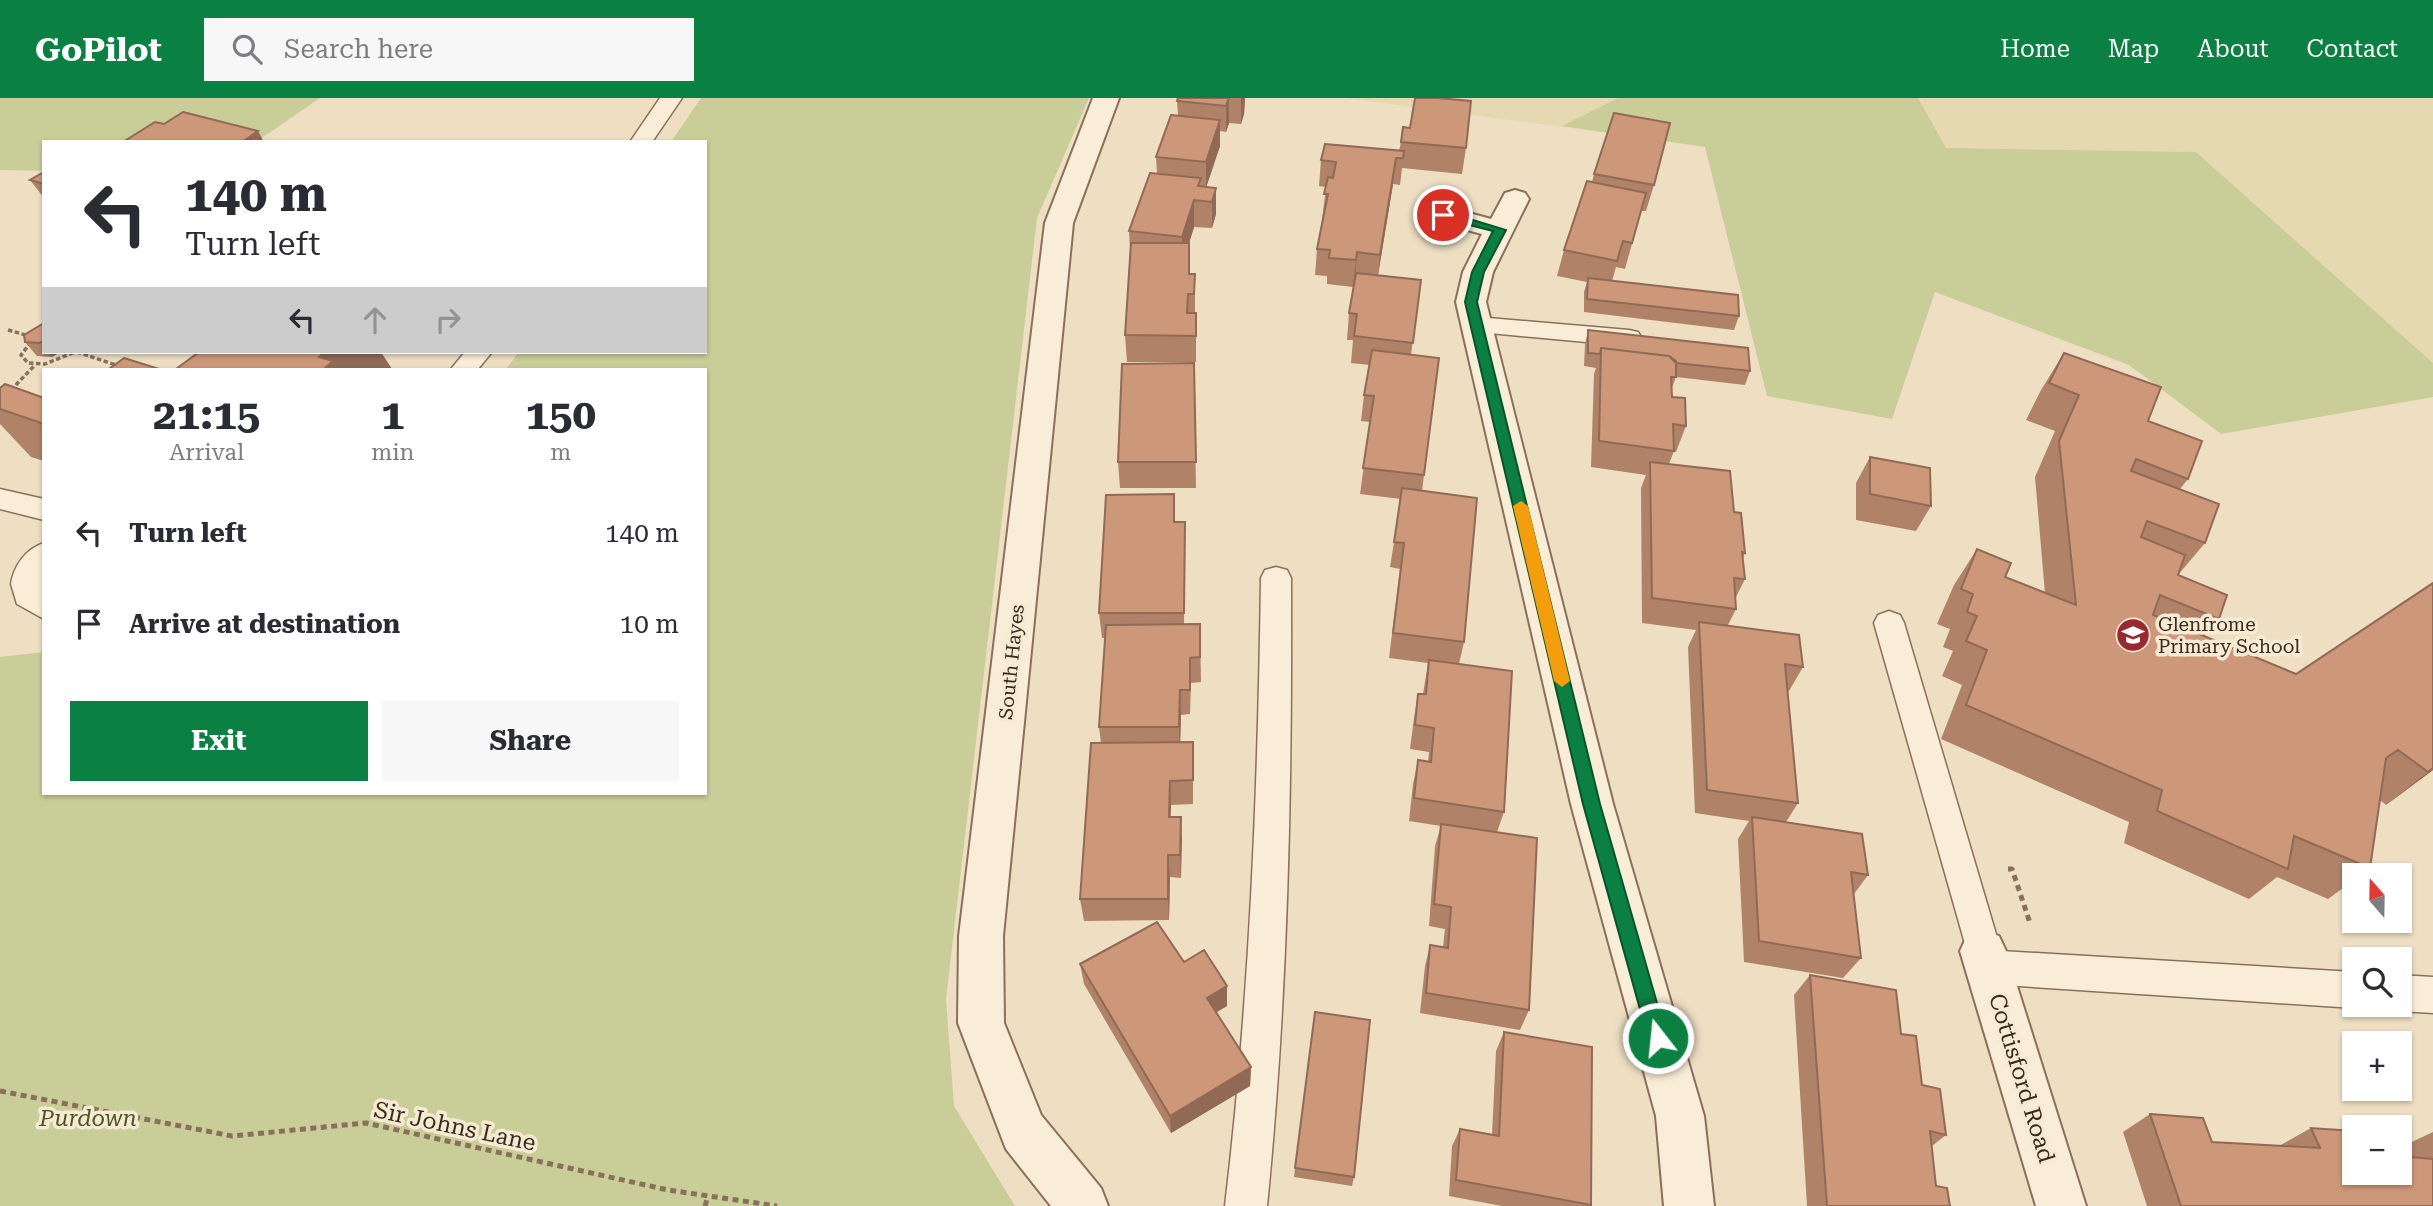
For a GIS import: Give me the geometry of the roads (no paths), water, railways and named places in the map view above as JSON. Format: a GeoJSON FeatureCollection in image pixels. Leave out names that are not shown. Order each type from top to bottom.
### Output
{"type":"FeatureCollection","features":[{"type":"Feature","properties":{"kind":"street","name":"South Hayes"},"geometry":{"type":"LineString","coordinates":[[1083,1206],[1023,1132],[981,1023],[981,936],[1059,223],[1106,98]]}},
{"type":"Feature","properties":{"kind":"street"},"geometry":{"type":"LineString","coordinates":[[1443,215],[1508,214],[1478,272],[1471,302],[1591,804],[1680,1116],[1689,1206]]}},
{"type":"Feature","properties":{"kind":"street","name":"Cottisford Road"},"geometry":{"type":"LineString","coordinates":[[1986,959],[2061,1206]]}},
{"type":"Feature","properties":{"kind":"lane"},"geometry":{"type":"LineString","coordinates":[[642,140],[671,98]]}},
{"type":"Feature","properties":{"kind":"lane"},"geometry":{"type":"LineString","coordinates":[[1477,325],[1656,340]]}},
{"type":"Feature","properties":{"kind":"lane"},"geometry":{"type":"LineString","coordinates":[[465,368],[477,354]]}},
{"type":"Feature","properties":{"kind":"lane"},"geometry":{"type":"LineString","coordinates":[[0,499],[42,510]]}},
{"type":"Feature","properties":{"kind":"lane"},"geometry":{"type":"LineString","coordinates":[[42,556],[28,573],[25,584],[28,596],[42,606]]}},
{"type":"Feature","properties":{"kind":"lane"},"geometry":{"type":"LineString","coordinates":[[1246,1206],[1261,1083],[1275,771],[1276,578]]}},
{"type":"Feature","properties":{"kind":"lane"},"geometry":{"type":"LineString","coordinates":[[1889,623],[1986,959],[2342,989]]}},
{"type":"Feature","properties":{"kind":"lane"},"geometry":{"type":"LineString","coordinates":[[2412,993],[2433,995]]}},
{"type":"Feature","properties":{"kind":"place","name":"Glenfrome Primary School"},"geometry":{"type":"Point","coordinates":[2133,635]}},
{"type":"Feature","properties":{"kind":"park label","name":"Purdown"},"geometry":{"type":"Point","coordinates":[88,1118]}}]}
